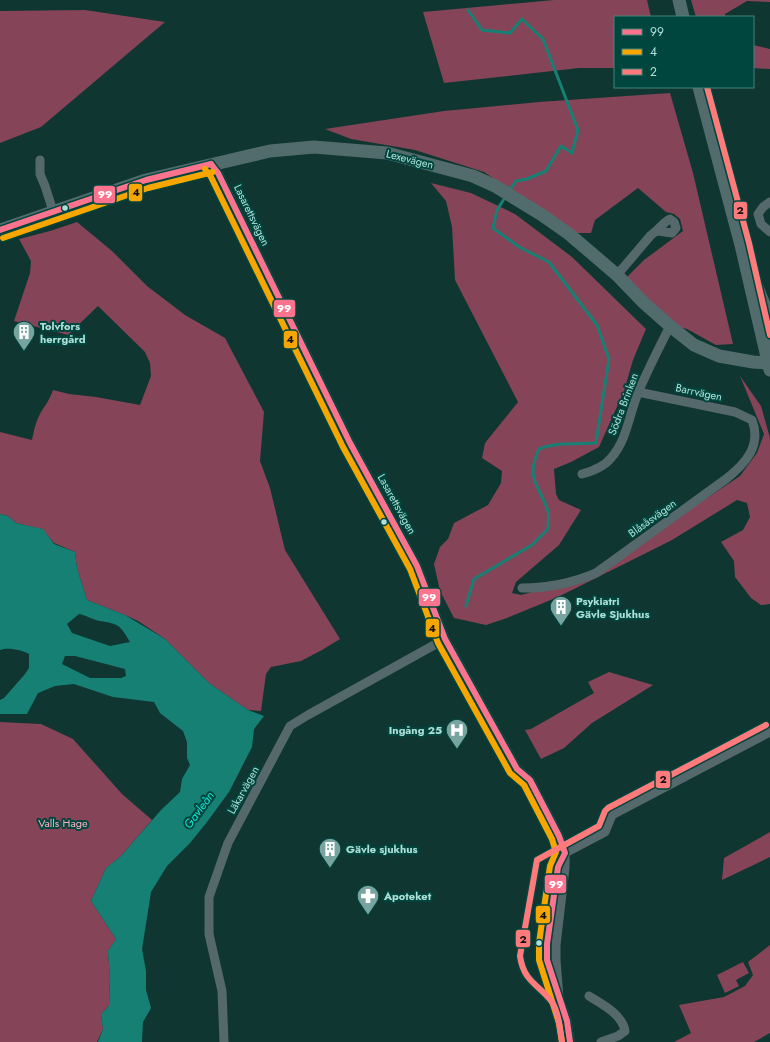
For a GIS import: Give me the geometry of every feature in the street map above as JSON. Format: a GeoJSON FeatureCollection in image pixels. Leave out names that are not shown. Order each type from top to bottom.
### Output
{"type":"FeatureCollection","features":[{"type":"Feature","properties":{"kind":"street"},"geometry":{"type":"LineString","coordinates":[[699,88],[741,245],[769,365]]}},
{"type":"Feature","properties":{"kind":"street","name":"Lexevägen"},"geometry":{"type":"LineString","coordinates":[[0,230],[146,180],[270,151],[314,147],[387,152],[473,176],[495,186],[542,215],[569,234],[617,275],[644,303],[694,345],[719,356],[769,365]]}},
{"type":"Feature","properties":{"kind":"street"},"geometry":{"type":"LineString","coordinates":[[40,160],[40,174],[53,211]]}},
{"type":"Feature","properties":{"kind":"street","name":"Lasarettsvägen"},"geometry":{"type":"LineString","coordinates":[[211,164],[218,172],[350,442],[417,566],[445,639],[517,769],[530,780],[559,836],[565,853],[565,868],[556,945],[556,960],[559,998],[567,1021],[570,1042]]}},
{"type":"Feature","properties":{"kind":"street"},"geometry":{"type":"LineString","coordinates":[[770,202],[759,212],[758,216],[761,224],[770,232]]}},
{"type":"Feature","properties":{"kind":"street"},"geometry":{"type":"LineString","coordinates":[[617,275],[651,235],[658,231]]}},
{"type":"Feature","properties":{"kind":"street"},"geometry":{"type":"LineString","coordinates":[[741,245],[770,319]]}},
{"type":"Feature","properties":{"kind":"street","name":"Södra Brinken"},"geometry":{"type":"LineString","coordinates":[[582,474],[598,469],[610,460],[619,448],[638,392],[670,326]]}},
{"type":"Feature","properties":{"kind":"street","name":"Barrvägen"},"geometry":{"type":"LineString","coordinates":[[638,392],[735,412],[752,420]]}},
{"type":"Feature","properties":{"kind":"street","name":"Blåsåsvägen"},"geometry":{"type":"LineString","coordinates":[[522,588],[537,588],[574,581],[596,573],[726,479],[739,468],[752,450],[756,437],[756,428],[752,420]]}},
{"type":"Feature","properties":{"kind":"street","name":"Läkarvägen"},"geometry":{"type":"LineString","coordinates":[[224,1042],[222,991],[209,934],[209,897],[228,842],[290,726],[445,639]]}},
{"type":"Feature","properties":{"kind":"street"},"geometry":{"type":"LineString","coordinates":[[565,853],[605,832],[612,815],[770,732]]}},
{"type":"Feature","properties":{"kind":"street"},"geometry":{"type":"LineString","coordinates":[[589,996],[608,1008],[623,1023],[625,1031],[618,1036],[601,1042]]}},
{"type":"Feature","properties":{"kind":"green space"},"geometry":{"type":"Polygon","coordinates":[[[554,0],[647,0],[651,16],[614,16],[614,68],[579,68],[444,83],[423,12],[554,0]]]}},
{"type":"Feature","properties":{"kind":"green space"},"geometry":{"type":"Polygon","coordinates":[[[691,0],[770,0],[770,2],[747,1],[725,14],[725,16],[696,16],[691,0]]]}},
{"type":"Feature","properties":{"kind":"green space"},"geometry":{"type":"Polygon","coordinates":[[[85,10],[165,22],[41,127],[0,143],[0,11],[85,10]]]}},
{"type":"Feature","properties":{"kind":"green space"},"geometry":{"type":"Polygon","coordinates":[[[754,45],[770,49],[770,69],[754,68],[754,45]]]}},
{"type":"Feature","properties":{"kind":"green space"},"geometry":{"type":"Polygon","coordinates":[[[670,93],[693,173],[733,344],[716,345],[687,329],[670,325],[624,280],[644,260],[683,231],[680,219],[674,214],[666,212],[638,188],[595,220],[591,233],[573,233],[484,172],[415,150],[351,139],[325,129],[444,111],[539,102],[670,93]]]}},
{"type":"Feature","properties":{"kind":"green space"},"geometry":{"type":"Polygon","coordinates":[[[431,183],[471,193],[515,214],[572,257],[646,329],[633,360],[624,391],[599,447],[554,469],[556,494],[559,500],[581,510],[559,545],[516,582],[512,593],[521,595],[591,576],[740,476],[757,453],[764,434],[740,376],[761,406],[770,438],[770,604],[761,605],[751,598],[735,577],[734,561],[721,542],[743,530],[750,517],[747,503],[737,500],[672,540],[558,597],[486,625],[454,618],[440,591],[434,564],[440,547],[448,539],[454,523],[488,505],[501,483],[502,471],[482,458],[485,443],[518,402],[455,280],[452,227],[446,201],[431,183]]]}},
{"type":"Feature","properties":{"kind":"green space"},"geometry":{"type":"Polygon","coordinates":[[[77,222],[112,251],[147,286],[185,315],[225,338],[264,412],[260,461],[270,488],[285,550],[340,639],[301,661],[271,667],[266,674],[261,711],[248,710],[209,683],[165,639],[138,621],[87,600],[77,568],[75,552],[54,543],[42,529],[16,523],[8,516],[0,514],[0,432],[32,440],[38,419],[53,390],[69,394],[140,405],[151,376],[150,363],[145,352],[98,306],[68,335],[14,321],[30,273],[31,261],[19,239],[77,222]]]}},
{"type":"Feature","properties":{"kind":"green space"},"geometry":{"type":"Polygon","coordinates":[[[609,672],[653,685],[592,723],[564,748],[541,759],[525,730],[531,729],[594,693],[588,682],[609,672]]]}},
{"type":"Feature","properties":{"kind":"green space","name":"Valls Hage"},"geometry":{"type":"Polygon","coordinates":[[[0,722],[41,724],[73,739],[122,794],[152,820],[121,856],[106,868],[91,901],[116,939],[108,951],[110,979],[109,1006],[101,1014],[103,1029],[97,1042],[0,1042],[0,722]]]}},
{"type":"Feature","properties":{"kind":"green space"},"geometry":{"type":"Polygon","coordinates":[[[770,832],[770,857],[722,880],[724,858],[770,832]]]}},
{"type":"Feature","properties":{"kind":"green space"},"geometry":{"type":"Polygon","coordinates":[[[770,945],[770,1033],[754,1042],[674,1042],[691,1033],[679,1005],[724,997],[745,986],[753,975],[748,962],[770,945]]]}},
{"type":"Feature","properties":{"kind":"green space"},"geometry":{"type":"Polygon","coordinates":[[[743,962],[749,973],[736,980],[739,986],[725,993],[717,975],[743,962]]]}},
{"type":"Feature","properties":{"kind":"water","name":"Gavleån"},"geometry":{"type":"Polygon","coordinates":[[[0,514],[8,516],[16,523],[43,529],[54,544],[75,552],[77,568],[87,600],[125,615],[165,639],[209,683],[248,710],[264,716],[254,729],[252,747],[229,792],[190,843],[167,866],[151,892],[142,949],[146,971],[146,990],[151,1008],[143,1022],[142,1042],[98,1042],[103,1029],[101,1014],[109,1006],[110,979],[108,951],[116,939],[91,901],[106,868],[121,856],[161,810],[180,792],[182,779],[190,765],[187,758],[187,742],[183,731],[160,713],[154,702],[113,697],[74,684],[55,686],[38,693],[27,714],[0,714],[0,700],[4,698],[29,668],[29,654],[15,649],[0,650],[0,514]],[[79,614],[67,624],[72,633],[110,646],[130,642],[124,632],[115,624],[79,614]],[[65,656],[62,664],[90,678],[121,678],[126,676],[125,669],[75,656],[65,656]]]}},
{"type":"Feature","properties":{"kind":"waterway"},"geometry":{"type":"LineString","coordinates":[[468,10],[482,30],[510,33],[522,19],[543,39],[578,130],[572,153],[561,146],[546,171],[527,179],[516,181],[509,191]]}},
{"type":"Feature","properties":{"kind":"waterway"},"geometry":{"type":"LineString","coordinates":[[466,606],[474,579],[532,545],[548,529],[548,511],[533,475],[535,459],[539,449],[546,447],[560,444],[596,443],[609,359],[597,325],[549,262],[519,247],[493,228],[497,210],[506,196]]}},
{"type":"Feature","properties":{"kind":"transit line","name":"2"},"geometry":{"type":"LineString","coordinates":[[707,88],[749,243],[770,335]]}},
{"type":"Feature","properties":{"kind":"transit line","name":"99"},"geometry":{"type":"LineString","coordinates":[[211,164],[218,173],[350,443],[417,566],[445,639],[517,769],[530,780],[559,836],[565,853],[558,867],[547,944],[547,960],[567,1021],[570,1042]]}},
{"type":"Feature","properties":{"kind":"transit line","name":"99"},"geometry":{"type":"LineString","coordinates":[[0,230],[146,180],[211,164]]}},
{"type":"Feature","properties":{"kind":"transit line","name":"4"},"geometry":{"type":"LineString","coordinates":[[205,169],[211,177],[343,447],[410,569],[438,643],[510,773],[524,785],[552,839],[556,852],[550,866],[539,943],[539,960],[559,1023],[562,1042]]}},
{"type":"Feature","properties":{"kind":"transit line","name":"4"},"geometry":{"type":"LineString","coordinates":[[3,238],[148,188],[213,172]]}},
{"type":"Feature","properties":{"kind":"transit line","name":"2"},"geometry":{"type":"LineString","coordinates":[[562,1042],[559,1022],[554,1006],[547,996],[528,978],[520,956],[537,860],[599,826],[605,811],[608,808],[766,725]]}},
{"type":"Feature","properties":{"kind":"place","name":"Tolvfors herrgård"},"geometry":{"type":"Point","coordinates":[24,352]}},
{"type":"Feature","properties":{"kind":"place","name":"Psykiatri Gävle Sjukhus"},"geometry":{"type":"Point","coordinates":[561,626]}},
{"type":"Feature","properties":{"kind":"place","name":"Ingång 25"},"geometry":{"type":"Point","coordinates":[457,750]}},
{"type":"Feature","properties":{"kind":"place","name":"Gävle sjukhus"},"geometry":{"type":"Point","coordinates":[330,868]}},
{"type":"Feature","properties":{"kind":"place","name":"Apoteket"},"geometry":{"type":"Point","coordinates":[368,916]}}]}
